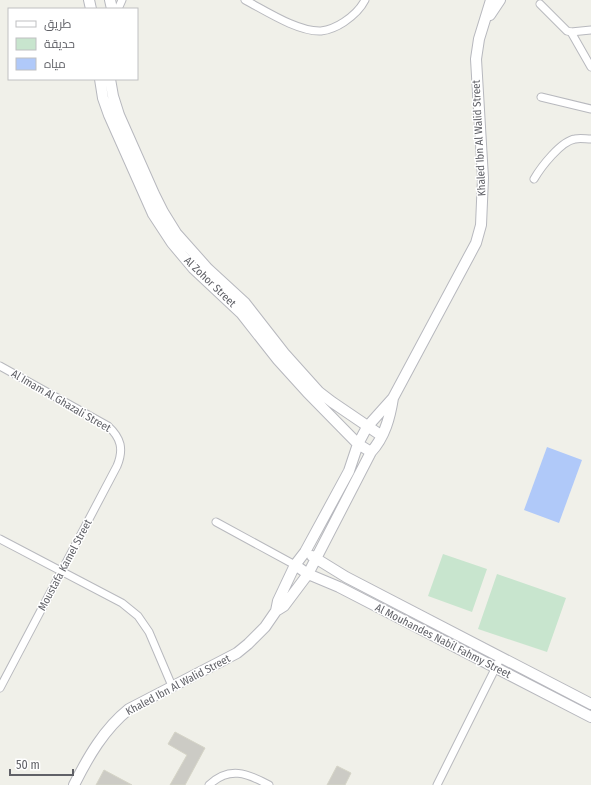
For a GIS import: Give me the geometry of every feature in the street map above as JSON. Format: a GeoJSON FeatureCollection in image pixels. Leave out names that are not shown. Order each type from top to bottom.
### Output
{"type":"FeatureCollection","features":[{"type":"Feature","properties":{"kind":"street"},"geometry":{"type":"LineString","coordinates":[[245,0],[294,25],[310,31],[323,31],[333,28],[357,12],[365,0]]}},
{"type":"Feature","properties":{"kind":"street","name":"Khaled Ibn Al Walid Street"},"geometry":{"type":"LineString","coordinates":[[74,785],[103,735],[118,718],[129,709],[243,648],[265,627],[276,611],[278,601],[295,565],[305,552],[349,471],[358,444],[367,426],[393,398],[476,243],[481,225],[483,178],[476,59],[479,39],[491,0]]}},
{"type":"Feature","properties":{"kind":"street","name":"Khaled Ibn Al Walid Street"},"geometry":{"type":"LineString","coordinates":[[484,25],[500,0]]}},
{"type":"Feature","properties":{"kind":"street"},"geometry":{"type":"LineString","coordinates":[[540,4],[567,31],[591,30]]}},
{"type":"Feature","properties":{"kind":"street"},"geometry":{"type":"LineString","coordinates":[[571,32],[591,67]]}},
{"type":"Feature","properties":{"kind":"street","name":"Al Zohor Street"},"geometry":{"type":"LineString","coordinates":[[100,80],[103,98],[109,115],[153,214],[172,243],[193,268],[242,312],[295,380],[358,444],[371,452]]}},
{"type":"Feature","properties":{"kind":"street","name":"Al Zohor Street"},"geometry":{"type":"LineString","coordinates":[[110,80],[112,96],[119,115],[160,206],[176,233],[208,269],[245,303],[288,358],[319,392],[382,436]]}},
{"type":"Feature","properties":{"kind":"street"},"geometry":{"type":"LineString","coordinates":[[541,97],[591,109]]}},
{"type":"Feature","properties":{"kind":"street"},"geometry":{"type":"LineString","coordinates":[[534,179],[547,159],[564,145],[574,139],[591,139]]}},
{"type":"Feature","properties":{"kind":"street","name":"Al Imam Al Ghazali Street"},"geometry":{"type":"LineString","coordinates":[[0,366],[108,426],[119,440]]}},
{"type":"Feature","properties":{"kind":"street","name":"Khaled Ibn Al Walid Street"},"geometry":{"type":"LineString","coordinates":[[276,611],[284,606],[308,574],[371,452],[378,444],[382,436],[389,418],[393,398]]}},
{"type":"Feature","properties":{"kind":"street","name":"Moustafa Kamel Street"},"geometry":{"type":"LineString","coordinates":[[0,688],[121,458],[119,440]]}},
{"type":"Feature","properties":{"kind":"street"},"geometry":{"type":"LineString","coordinates":[[216,522],[295,565]]}},
{"type":"Feature","properties":{"kind":"street"},"geometry":{"type":"LineString","coordinates":[[0,540],[122,603],[138,616],[148,632],[172,686]]}},
{"type":"Feature","properties":{"kind":"street","name":"Al Mouhandes Nabil Fahmy Street"},"geometry":{"type":"LineString","coordinates":[[305,552],[340,574],[591,704]]}},
{"type":"Feature","properties":{"kind":"street","name":"Al Mouhandes Nabil Fahmy Street"},"geometry":{"type":"LineString","coordinates":[[295,565],[308,574],[329,582],[591,717]]}},
{"type":"Feature","properties":{"kind":"street"},"geometry":{"type":"LineString","coordinates":[[437,785],[500,657]]}},
{"type":"Feature","properties":{"kind":"street"},"geometry":{"type":"LineString","coordinates":[[209,785],[215,779],[226,774],[239,773],[251,776],[268,785]]}},
{"type":"Feature","properties":{"kind":"green space"},"geometry":{"type":"Polygon","coordinates":[[[443,554],[487,569],[472,612],[428,596],[443,554]]]}},
{"type":"Feature","properties":{"kind":"green space"},"geometry":{"type":"Polygon","coordinates":[[[497,574],[566,598],[547,652],[478,629],[497,574]]]}},
{"type":"Feature","properties":{"kind":"water"},"geometry":{"type":"Polygon","coordinates":[[[547,447],[582,460],[559,523],[524,510],[547,447]]]}},
{"type":"Feature","properties":{"kind":"building"},"geometry":{"type":"Polygon","coordinates":[[[175,732],[205,748],[185,785],[170,785],[187,755],[168,744],[175,732]]]}},
{"type":"Feature","properties":{"kind":"building"},"geometry":{"type":"Polygon","coordinates":[[[337,766],[351,773],[345,785],[327,785],[337,766]]]}},
{"type":"Feature","properties":{"kind":"building"},"geometry":{"type":"Polygon","coordinates":[[[104,770],[132,785],[96,785],[104,770]]]}}]}
